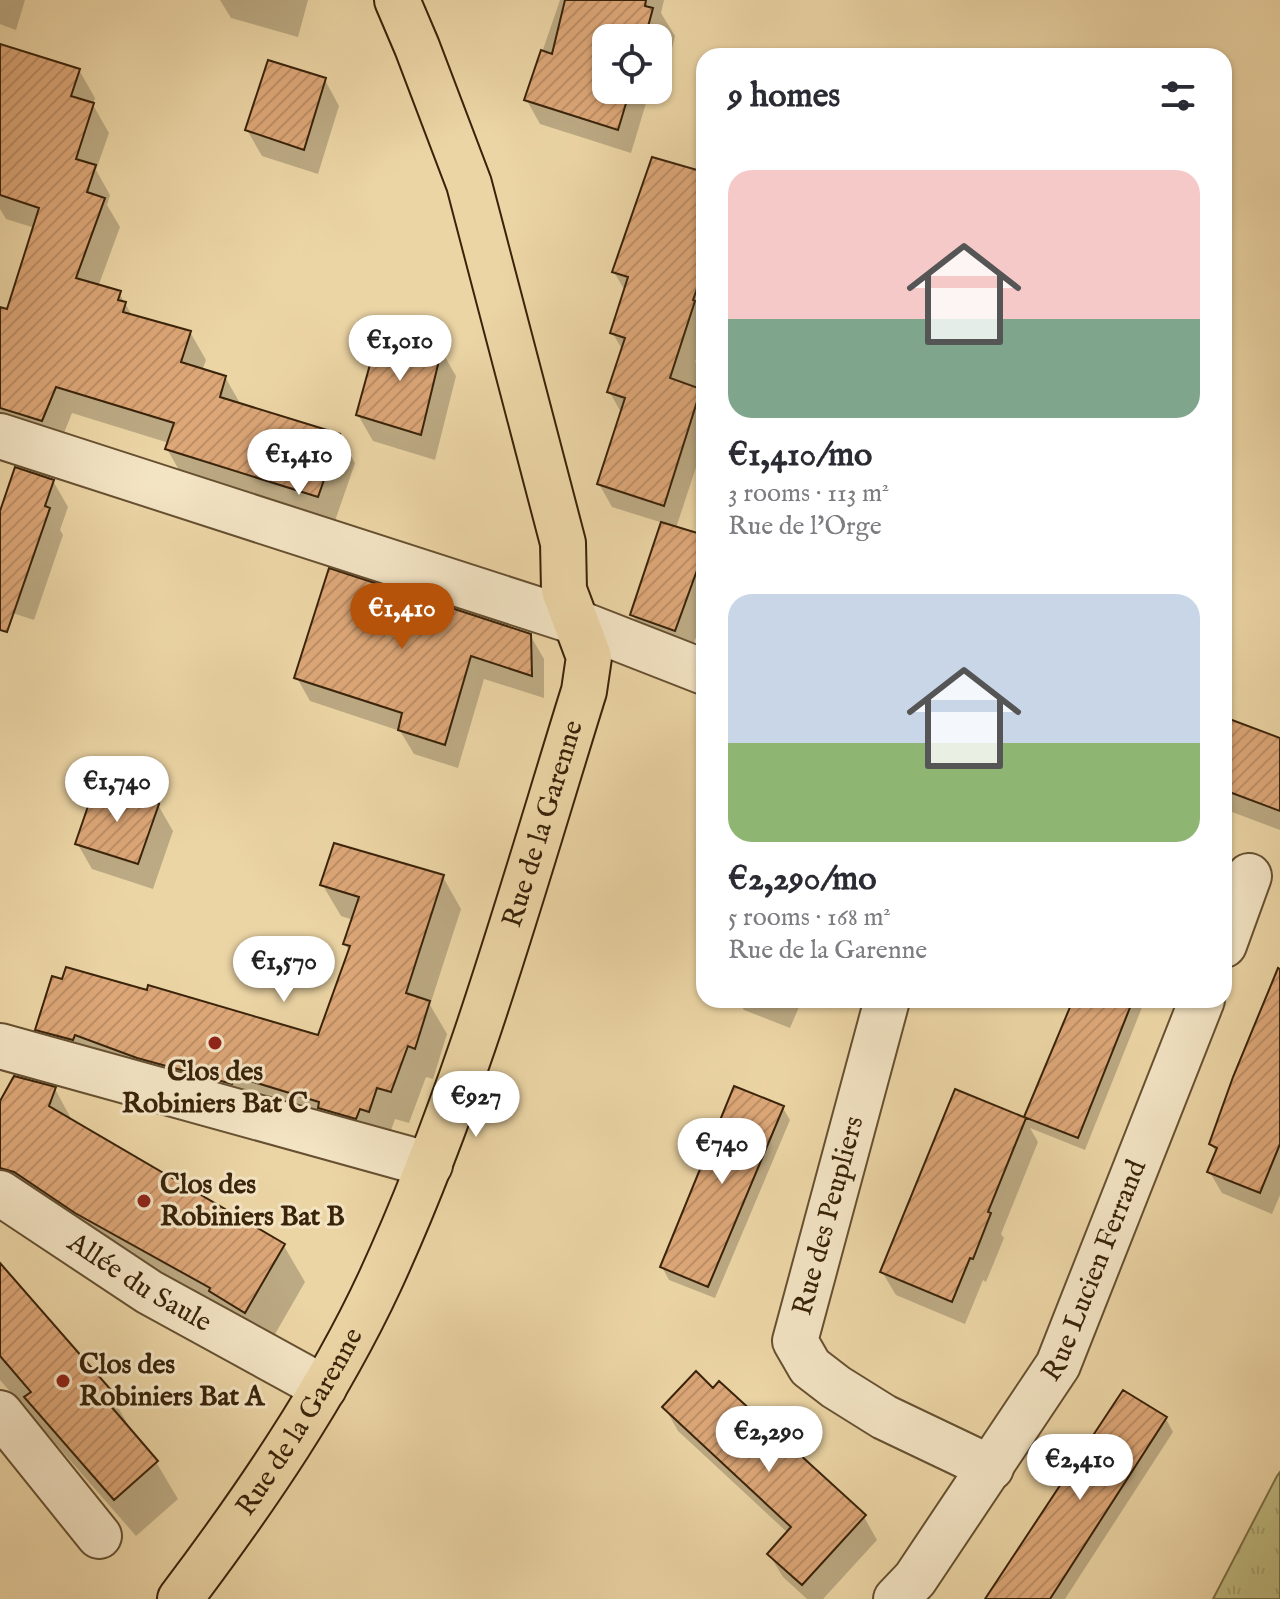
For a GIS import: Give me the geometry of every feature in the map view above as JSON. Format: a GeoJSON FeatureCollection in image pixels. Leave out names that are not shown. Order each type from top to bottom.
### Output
{"type":"FeatureCollection","features":[{"type":"Feature","properties":{"kind":"main road","name":"Rue de la Garenne"},"geometry":{"type":"LineString","coordinates":[[180,1599],[227,1536],[324,1388],[379,1283],[430,1165],[468,1064],[584,691],[589,657],[564,590],[563,543],[469,184],[397,0]]}},
{"type":"Feature","properties":{"kind":"street"},"geometry":{"type":"LineString","coordinates":[[0,436],[576,622],[696,669]]}},
{"type":"Feature","properties":{"kind":"street"},"geometry":{"type":"LineString","coordinates":[[1232,925],[1251,877]]}},
{"type":"Feature","properties":{"kind":"street","name":"Rue des Peupliers"},"geometry":{"type":"LineString","coordinates":[[885,1008],[795,1341],[810,1367],[836,1387],[884,1417],[991,1468]]}},
{"type":"Feature","properties":{"kind":"street","name":"Rue Lucien Ferrand"},"geometry":{"type":"LineString","coordinates":[[896,1599],[915,1579],[1058,1365],[1199,1008]]}},
{"type":"Feature","properties":{"kind":"street"},"geometry":{"type":"LineString","coordinates":[[0,1046],[430,1165]]}},
{"type":"Feature","properties":{"kind":"street","name":"Allée du Saule"},"geometry":{"type":"LineString","coordinates":[[0,1193],[149,1292],[324,1388]]}},
{"type":"Feature","properties":{"kind":"street"},"geometry":{"type":"LineString","coordinates":[[0,1413],[99,1536]]}},
{"type":"Feature","properties":{"kind":"green space"},"geometry":{"type":"Polygon","coordinates":[[[1280,1472],[1280,1599],[1213,1599],[1277,1476],[1280,1472]]]}},
{"type":"Feature","properties":{"kind":"building"},"geometry":{"type":"Polygon","coordinates":[[[565,0],[646,0],[645,6],[653,8],[649,24],[592,24],[592,104],[626,104],[618,130],[524,100],[541,50],[552,54],[565,0]]]}},
{"type":"Feature","properties":{"kind":"building"},"geometry":{"type":"Polygon","coordinates":[[[0,44],[80,69],[71,96],[94,103],[76,159],[96,165],[87,192],[105,198],[76,278],[121,291],[118,300],[126,302],[123,312],[191,331],[181,362],[226,376],[220,397],[340,434],[318,497],[165,449],[174,423],[56,387],[42,421],[0,408],[0,307],[7,309],[39,208],[0,195],[0,44]]]}},
{"type":"Feature","properties":{"kind":"building"},"geometry":{"type":"Polygon","coordinates":[[[268,60],[326,78],[304,150],[245,130],[268,60]]]}},
{"type":"Feature","properties":{"kind":"building"},"geometry":{"type":"Polygon","coordinates":[[[652,157],[696,170],[695,301],[670,378],[696,387],[696,405],[664,506],[597,484],[625,398],[607,392],[625,338],[610,333],[628,277],[612,272],[652,157]]]}},
{"type":"Feature","properties":{"kind":"building"},"geometry":{"type":"Polygon","coordinates":[[[379,332],[442,348],[421,435],[356,415],[379,332]]]}},
{"type":"Feature","properties":{"kind":"building"},"geometry":{"type":"Polygon","coordinates":[[[15,467],[54,480],[45,506],[50,508],[7,632],[0,630],[0,511],[15,467]]]}},
{"type":"Feature","properties":{"kind":"building"},"geometry":{"type":"Polygon","coordinates":[[[661,522],[696,533],[696,573],[675,631],[630,615],[661,522]]]}},
{"type":"Feature","properties":{"kind":"building"},"geometry":{"type":"Polygon","coordinates":[[[329,568],[531,634],[532,676],[471,656],[445,745],[398,730],[402,713],[294,678],[329,568]]]}},
{"type":"Feature","properties":{"kind":"building"},"geometry":{"type":"Polygon","coordinates":[[[1232,720],[1280,738],[1280,811],[1232,793],[1232,720]]]}},
{"type":"Feature","properties":{"kind":"building"},"geometry":{"type":"Polygon","coordinates":[[[96,783],[159,804],[138,864],[75,844],[96,783]]]}},
{"type":"Feature","properties":{"kind":"building"},"geometry":{"type":"Polygon","coordinates":[[[334,843],[444,875],[406,993],[430,1001],[415,1049],[408,1046],[391,1092],[377,1088],[369,1112],[360,1109],[356,1119],[318,1108],[319,1102],[234,1076],[232,1084],[137,1058],[75,1035],[73,1040],[35,1030],[52,976],[62,979],[66,967],[147,990],[148,985],[318,1035],[350,946],[343,944],[359,897],[320,885],[334,843]]]}},
{"type":"Feature","properties":{"kind":"building"},"geometry":{"type":"Polygon","coordinates":[[[1278,968],[1280,1144],[1260,1193],[1207,1172],[1217,1148],[1209,1144],[1278,968]]]}},
{"type":"Feature","properties":{"kind":"building"},"geometry":{"type":"Polygon","coordinates":[[[1070,1008],[1130,1008],[1078,1138],[1024,1117],[1070,1008]]]}},
{"type":"Feature","properties":{"kind":"building","name":"Clos des Robiniers Bat B"},"geometry":{"type":"Polygon","coordinates":[[[14,1076],[56,1087],[49,1106],[285,1244],[245,1313],[209,1291],[210,1288],[75,1213],[14,1172],[0,1168],[0,1101],[14,1076]]]}},
{"type":"Feature","properties":{"kind":"building"},"geometry":{"type":"Polygon","coordinates":[[[734,1086],[784,1106],[708,1287],[660,1267],[734,1086]]]}},
{"type":"Feature","properties":{"kind":"building"},"geometry":{"type":"Polygon","coordinates":[[[955,1089],[1026,1118],[988,1212],[991,1213],[973,1259],[970,1258],[952,1302],[880,1272],[955,1089]]]}},
{"type":"Feature","properties":{"kind":"building","name":"Clos des Robiniers Bat A"},"geometry":{"type":"Polygon","coordinates":[[[0,1263],[111,1390],[103,1397],[158,1461],[114,1500],[24,1397],[31,1392],[0,1356],[0,1263]]]}},
{"type":"Feature","properties":{"kind":"building"},"geometry":{"type":"Polygon","coordinates":[[[696,1371],[713,1388],[719,1381],[866,1515],[802,1585],[767,1554],[791,1527],[662,1407],[696,1371]]]}},
{"type":"Feature","properties":{"kind":"building"},"geometry":{"type":"Polygon","coordinates":[[[1123,1390],[1167,1417],[1050,1599],[985,1599],[1123,1390]]]}},
{"type":"Feature","properties":{"kind":"place","name":"Clos des Robiniers Bat C"},"geometry":{"type":"Point","coordinates":[215,1043]}},
{"type":"Feature","properties":{"kind":"place","name":"Clos des Robiniers Bat B"},"geometry":{"type":"Point","coordinates":[144,1201]}},
{"type":"Feature","properties":{"kind":"place","name":"Clos des Robiniers Bat A"},"geometry":{"type":"Point","coordinates":[63,1381]}}]}
